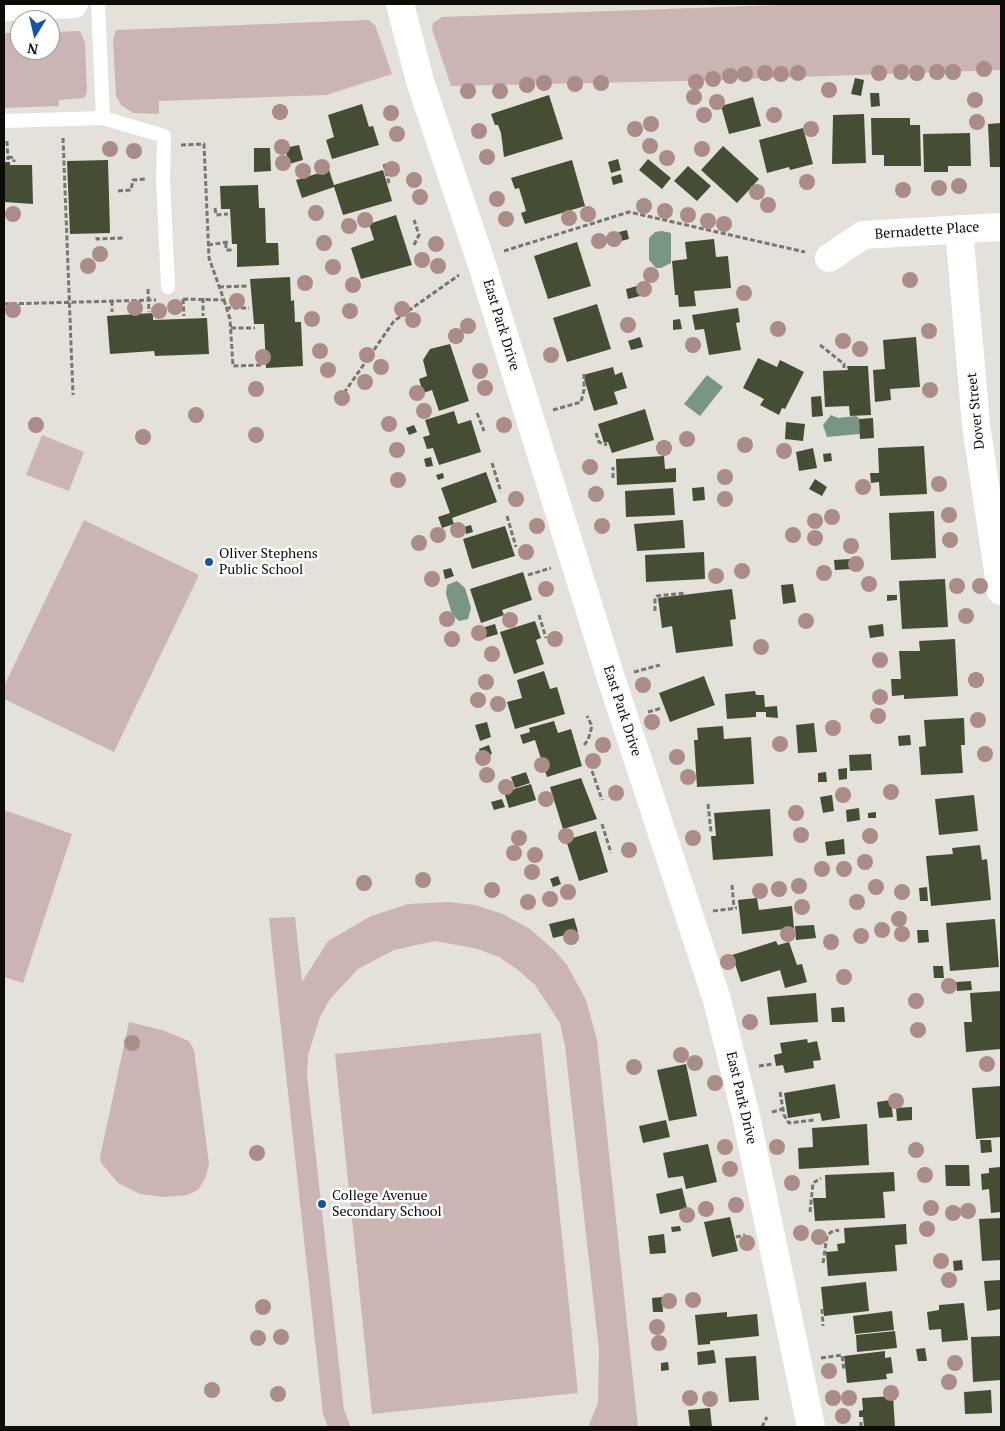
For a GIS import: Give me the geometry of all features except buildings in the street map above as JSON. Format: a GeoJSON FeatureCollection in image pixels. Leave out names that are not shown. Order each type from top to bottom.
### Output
{"type":"FeatureCollection","features":[{"type":"Feature","properties":{"kind":"street"},"geometry":{"type":"LineString","coordinates":[[4,7],[74,4]]}},
{"type":"Feature","properties":{"kind":"street","name":"East Park Drive"},"geometry":{"type":"LineString","coordinates":[[400,4],[420,81],[481,262],[611,678],[717,1000],[746,1116],[811,1427]]}},
{"type":"Feature","properties":{"kind":"street","name":"Bernadette Place"},"geometry":{"type":"LineString","coordinates":[[830,258],[863,235],[1001,227]]}},
{"type":"Feature","properties":{"kind":"street","name":"Dover Street"},"geometry":{"type":"LineString","coordinates":[[959,228],[976,425],[1001,592]]}},
{"type":"Feature","properties":{"kind":"lane"},"geometry":{"type":"LineString","coordinates":[[98,4],[103,118]]}},
{"type":"Feature","properties":{"kind":"lane"},"geometry":{"type":"LineString","coordinates":[[4,121],[103,118],[164,136],[163,179],[168,287]]}},
{"type":"Feature","properties":{"kind":"path"},"geometry":{"type":"LineString","coordinates":[[62,119],[73,395]]}},
{"type":"Feature","properties":{"kind":"path"},"geometry":{"type":"LineString","coordinates":[[7,141],[8,158],[14,158],[14,162]]}},
{"type":"Feature","properties":{"kind":"path"},"geometry":{"type":"LineString","coordinates":[[384,164],[390,183]]}},
{"type":"Feature","properties":{"kind":"path"},"geometry":{"type":"LineString","coordinates":[[118,191],[131,190],[133,180],[163,179]]}},
{"type":"Feature","properties":{"kind":"path"},"geometry":{"type":"LineString","coordinates":[[207,209],[217,208],[216,215],[228,214]]}},
{"type":"Feature","properties":{"kind":"path"},"geometry":{"type":"LineString","coordinates":[[344,392],[394,321],[481,262],[629,212],[772,243],[830,258]]}},
{"type":"Feature","properties":{"kind":"path"},"geometry":{"type":"LineString","coordinates":[[414,220],[419,234],[414,245]]}},
{"type":"Feature","properties":{"kind":"path"},"geometry":{"type":"LineString","coordinates":[[97,237],[97,239],[125,238]]}},
{"type":"Feature","properties":{"kind":"path"},"geometry":{"type":"LineString","coordinates":[[208,244],[227,243],[226,250],[234,250]]}},
{"type":"Feature","properties":{"kind":"path"},"geometry":{"type":"LineString","coordinates":[[219,287],[247,286]]}},
{"type":"Feature","properties":{"kind":"path"},"geometry":{"type":"LineString","coordinates":[[203,298],[203,316]]}},
{"type":"Feature","properties":{"kind":"path"},"geometry":{"type":"LineString","coordinates":[[224,300],[231,328],[233,366],[262,366]]}},
{"type":"Feature","properties":{"kind":"path"},"geometry":{"type":"LineString","coordinates":[[112,302],[112,312]]}},
{"type":"Feature","properties":{"kind":"path"},"geometry":{"type":"LineString","coordinates":[[226,308],[249,308]]}},
{"type":"Feature","properties":{"kind":"path"},"geometry":{"type":"LineString","coordinates":[[231,328],[255,328]]}},
{"type":"Feature","properties":{"kind":"path"},"geometry":{"type":"LineString","coordinates":[[820,345],[844,364],[844,368]]}},
{"type":"Feature","properties":{"kind":"path"},"geometry":{"type":"LineString","coordinates":[[548,412],[581,402],[584,390],[584,374]]}},
{"type":"Feature","properties":{"kind":"path"},"geometry":{"type":"LineString","coordinates":[[477,413],[484,432]]}},
{"type":"Feature","properties":{"kind":"path"},"geometry":{"type":"LineString","coordinates":[[596,433],[599,442],[607,444]]}},
{"type":"Feature","properties":{"kind":"path"},"geometry":{"type":"LineString","coordinates":[[492,463],[501,492]]}},
{"type":"Feature","properties":{"kind":"path"},"geometry":{"type":"LineString","coordinates":[[613,467],[613,478]]}},
{"type":"Feature","properties":{"kind":"path"},"geometry":{"type":"LineString","coordinates":[[507,516],[516,547]]}},
{"type":"Feature","properties":{"kind":"path"},"geometry":{"type":"LineString","coordinates":[[528,575],[554,568]]}},
{"type":"Feature","properties":{"kind":"path"},"geometry":{"type":"LineString","coordinates":[[655,611],[655,598],[658,596],[685,593]]}},
{"type":"Feature","properties":{"kind":"path"},"geometry":{"type":"LineString","coordinates":[[539,615],[546,638]]}},
{"type":"Feature","properties":{"kind":"path"},"geometry":{"type":"LineString","coordinates":[[642,714],[662,708]]}},
{"type":"Feature","properties":{"kind":"path"},"geometry":{"type":"LineString","coordinates":[[584,745],[588,740],[592,726],[587,716]]}},
{"type":"Feature","properties":{"kind":"path"},"geometry":{"type":"LineString","coordinates":[[592,771],[602,800]]}},
{"type":"Feature","properties":{"kind":"path"},"geometry":{"type":"LineString","coordinates":[[708,804],[711,832]]}},
{"type":"Feature","properties":{"kind":"path"},"geometry":{"type":"LineString","coordinates":[[602,824],[611,853]]}},
{"type":"Feature","properties":{"kind":"path"},"geometry":{"type":"LineString","coordinates":[[705,912],[736,908],[732,885]]}},
{"type":"Feature","properties":{"kind":"path"},"geometry":{"type":"LineString","coordinates":[[780,1092],[784,1115],[789,1123],[814,1120]]}},
{"type":"Feature","properties":{"kind":"path"},"geometry":{"type":"LineString","coordinates":[[810,1212],[814,1183],[821,1178]]}},
{"type":"Feature","properties":{"kind":"path"},"geometry":{"type":"LineString","coordinates":[[824,1263],[827,1236],[831,1232],[839,1230]]}},
{"type":"Feature","properties":{"kind":"path"},"geometry":{"type":"LineString","coordinates":[[822,1309],[823,1326]]}},
{"type":"Feature","properties":{"kind":"path"},"geometry":{"type":"LineString","coordinates":[[819,1358],[842,1355],[844,1371]]}},
{"type":"Feature","properties":{"kind":"path"},"geometry":{"type":"LineString","coordinates":[[762,1427],[767,1417]]}},
{"type":"Feature","properties":{"kind":"path"},"geometry":{"type":"LineString","coordinates":[[861,1422],[861,1427]]}},
{"type":"Feature","properties":{"kind":"shaded area"},"geometry":{"type":"Polygon","coordinates":[[[806,4],[1001,4],[1001,70],[684,81],[451,86],[432,29],[433,23],[442,17],[806,4]]]}},
{"type":"Feature","properties":{"kind":"shaded area"},"geometry":{"type":"Polygon","coordinates":[[[368,20],[375,25],[392,74],[326,95],[159,101],[159,114],[133,113],[121,105],[116,96],[113,40],[116,30],[368,20]]]}},
{"type":"Feature","properties":{"kind":"shaded area"},"geometry":{"type":"Polygon","coordinates":[[[80,31],[85,43],[87,92],[84,98],[59,100],[59,106],[4,108],[4,33],[10,33],[10,60],[60,60],[60,32],[80,31]]]}},
{"type":"Feature","properties":{"kind":"shaded area"},"geometry":{"type":"Polygon","coordinates":[[[655,232],[671,233],[671,263],[661,268],[656,268],[649,260],[649,238],[655,232]]]}},
{"type":"Feature","properties":{"kind":"shaded area"},"geometry":{"type":"Polygon","coordinates":[[[707,375],[723,387],[700,416],[684,404],[707,375]]]}},
{"type":"Feature","properties":{"kind":"shaded area"},"geometry":{"type":"Polygon","coordinates":[[[831,415],[838,418],[856,416],[859,418],[860,434],[827,437],[823,425],[831,415]]]}},
{"type":"Feature","properties":{"kind":"shaded area"},"geometry":{"type":"Polygon","coordinates":[[[42,435],[84,452],[69,491],[26,475],[42,435]]]}},
{"type":"Feature","properties":{"kind":"shaded area"},"geometry":{"type":"Polygon","coordinates":[[[84,520],[199,575],[114,752],[4,699],[4,686],[84,520]]]}},
{"type":"Feature","properties":{"kind":"shaded area"},"geometry":{"type":"Polygon","coordinates":[[[457,581],[465,588],[471,608],[468,619],[459,621],[452,614],[446,594],[447,585],[457,581]]]}},
{"type":"Feature","properties":{"kind":"shaded area"},"geometry":{"type":"Polygon","coordinates":[[[4,810],[72,834],[23,983],[4,977],[4,810]]]}},
{"type":"Feature","properties":{"kind":"shaded area"},"geometry":{"type":"Polygon","coordinates":[[[448,902],[475,905],[503,914],[530,929],[554,950],[567,965],[586,1000],[597,1040],[638,1427],[588,1427],[598,1403],[599,1350],[565,1046],[560,1023],[535,985],[499,957],[478,949],[435,941],[394,950],[358,969],[330,999],[320,1017],[308,1055],[307,1076],[344,1410],[351,1427],[328,1427],[323,1414],[269,918],[295,917],[302,982],[328,941],[371,916],[408,904],[448,902]]]}},
{"type":"Feature","properties":{"kind":"shaded area"},"geometry":{"type":"Polygon","coordinates":[[[129,1022],[162,1030],[189,1041],[194,1050],[209,1164],[205,1179],[198,1190],[187,1195],[164,1197],[140,1194],[118,1183],[101,1163],[100,1157],[129,1022]]]}},
{"type":"Feature","properties":{"kind":"shaded area"},"geometry":{"type":"Polygon","coordinates":[[[541,1033],[578,1393],[372,1414],[335,1054],[541,1033]]]}},
{"type":"Feature","properties":{"kind":"place","name":"Oliver Stephens Public School"},"geometry":{"type":"Point","coordinates":[209,562]}},
{"type":"Feature","properties":{"kind":"place","name":"College Avenue Secondary School"},"geometry":{"type":"Point","coordinates":[322,1204]}}]}
